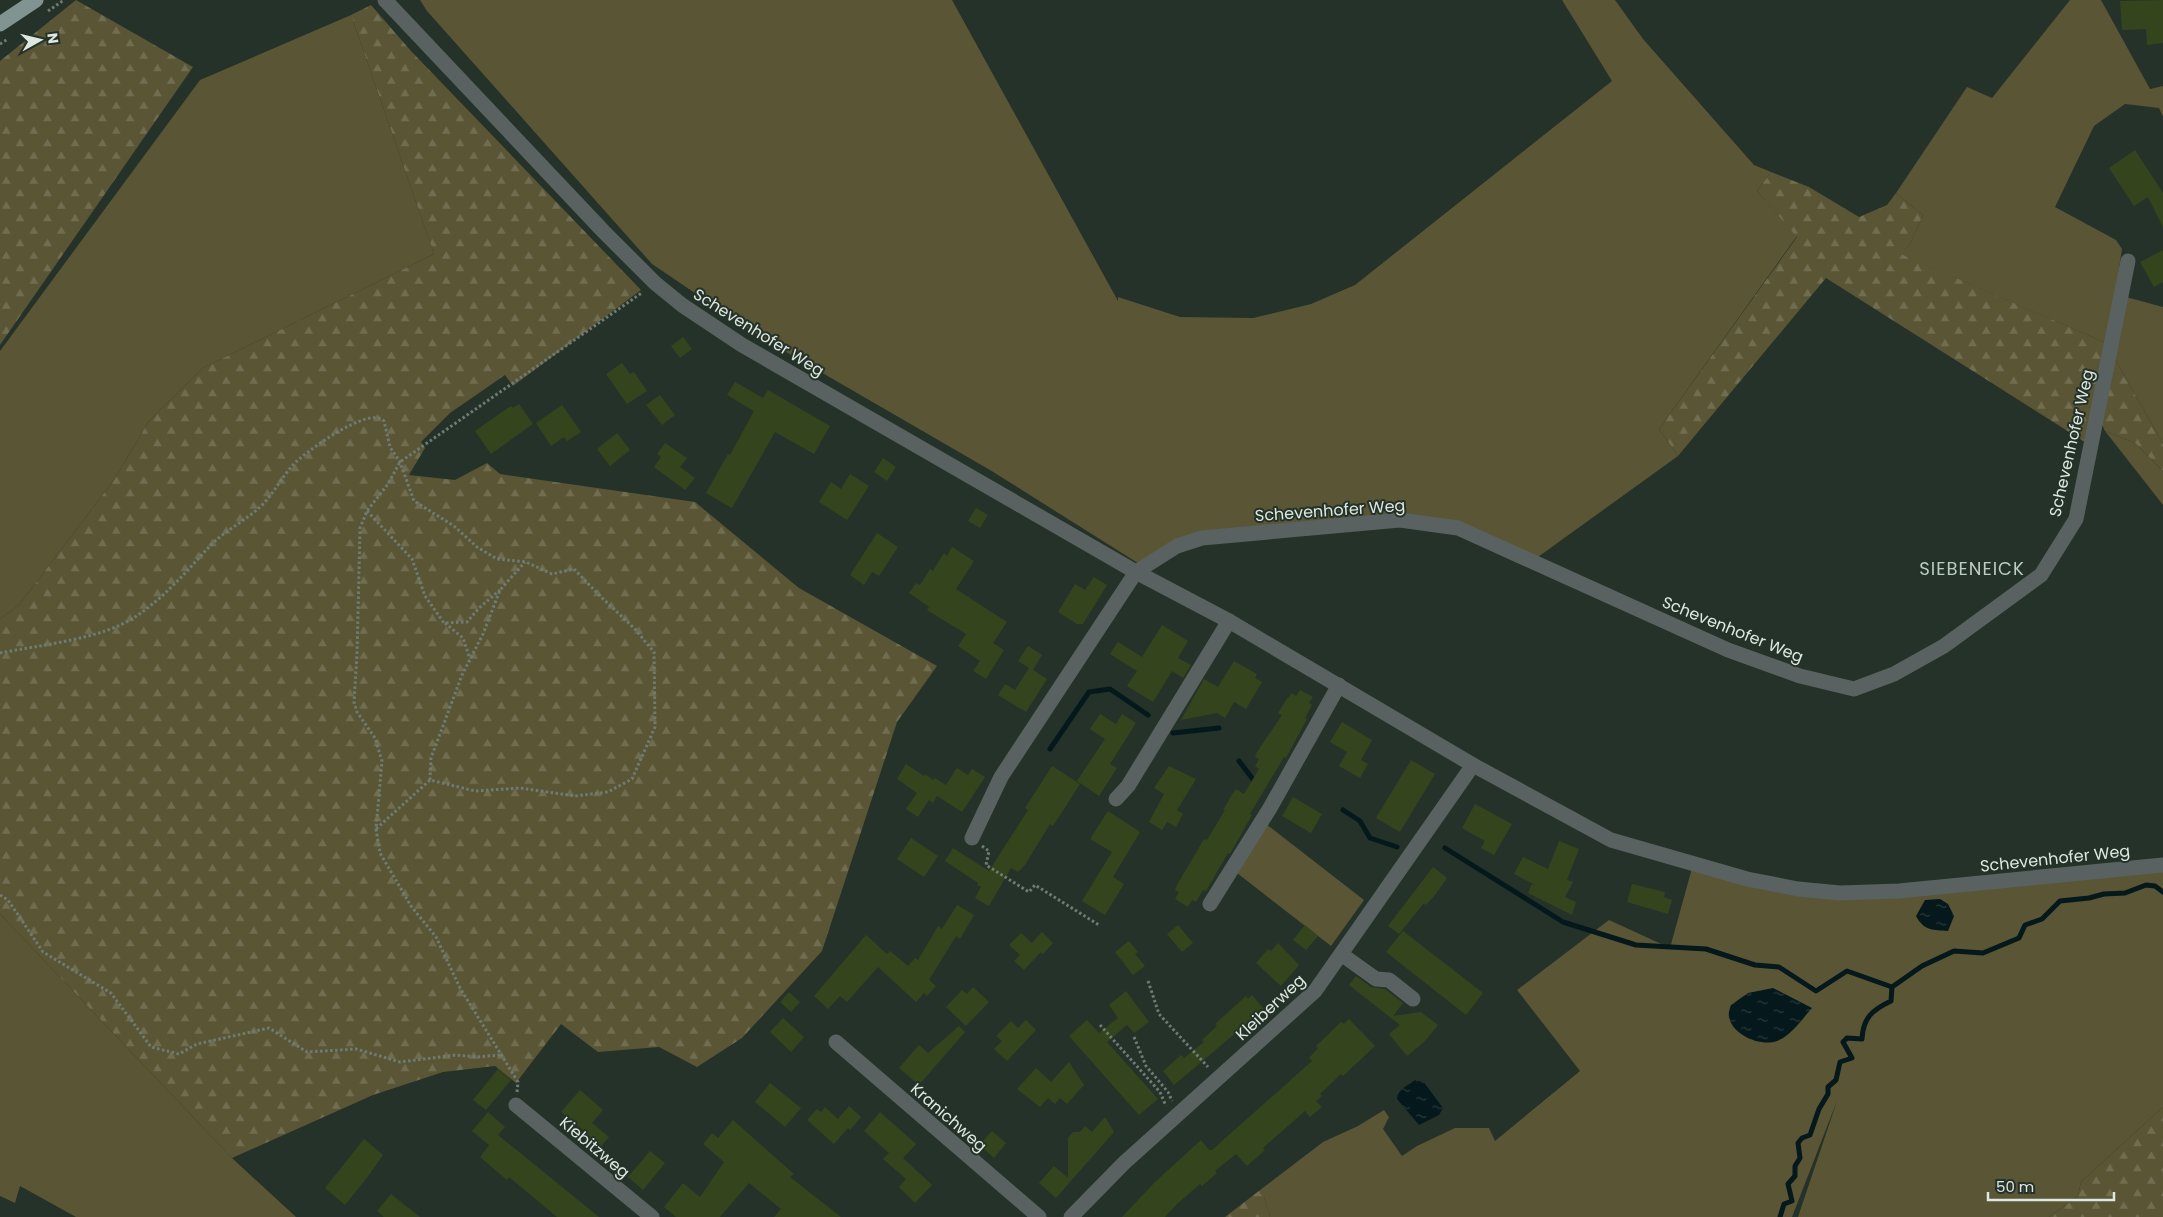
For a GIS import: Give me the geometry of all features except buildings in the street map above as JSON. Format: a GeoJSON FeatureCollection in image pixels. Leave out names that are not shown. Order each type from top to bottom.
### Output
{"type":"FeatureCollection","features":[{"type":"Feature","properties":{"kind":"main road"},"geometry":{"type":"LineString","coordinates":[[0,24],[36,0]]}},
{"type":"Feature","properties":{"kind":"street","name":"Schevenhofer Weg"},"geometry":{"type":"LineString","coordinates":[[385,0],[604,232],[656,283],[682,305],[742,346],[1136,572],[1229,621],[1473,765],[1591,830],[1612,840],[1738,877],[1818,892],[1907,891],[2163,865]]}},
{"type":"Feature","properties":{"kind":"street","name":"Schevenhofer Weg"},"geometry":{"type":"LineString","coordinates":[[972,838],[1001,777],[1136,572],[1177,546],[1202,538],[1400,520],[1458,528],[1728,650],[1800,676],[1854,689],[1894,674],[1944,646],[2041,575],[2076,519],[2128,261]]}},
{"type":"Feature","properties":{"kind":"street"},"geometry":{"type":"LineString","coordinates":[[1116,798],[1128,786],[1229,621]]}},
{"type":"Feature","properties":{"kind":"street"},"geometry":{"type":"LineString","coordinates":[[1210,904],[1265,816],[1339,686]]}},
{"type":"Feature","properties":{"kind":"street","name":"Kleiberweg"},"geometry":{"type":"LineString","coordinates":[[1071,1217],[1124,1163],[1316,991],[1473,765]]}},
{"type":"Feature","properties":{"kind":"street"},"geometry":{"type":"LineString","coordinates":[[1341,954],[1376,979],[1389,980],[1413,999]]}},
{"type":"Feature","properties":{"kind":"street","name":"Kranichweg"},"geometry":{"type":"LineString","coordinates":[[836,1042],[1039,1217]]}},
{"type":"Feature","properties":{"kind":"street","name":"Kiebitzweg"},"geometry":{"type":"LineString","coordinates":[[516,1104],[652,1217]]}},
{"type":"Feature","properties":{"kind":"path"},"geometry":{"type":"LineString","coordinates":[[516,1104],[518,1082],[460,988],[436,937],[411,906],[380,853],[376,829],[383,770],[381,753],[370,728],[357,712],[354,702],[360,528],[366,511],[388,484],[400,462],[656,283]]}},
{"type":"Feature","properties":{"kind":"path"},"geometry":{"type":"LineString","coordinates":[[0,653],[104,632],[135,618],[151,606],[217,540],[261,506],[295,463],[322,442],[354,424],[372,416],[381,418],[384,421],[390,447],[400,462],[414,501],[454,526],[477,547],[497,559],[526,562],[552,574],[574,569],[600,597],[634,628],[654,652],[655,727],[632,779],[608,792],[575,796],[520,788],[475,791],[430,780]]}},
{"type":"Feature","properties":{"kind":"path"},"geometry":{"type":"LineString","coordinates":[[366,511],[412,559],[425,596],[444,623],[463,638],[470,659]]}},
{"type":"Feature","properties":{"kind":"path"},"geometry":{"type":"LineString","coordinates":[[444,623],[468,622],[526,562]]}},
{"type":"Feature","properties":{"kind":"path"},"geometry":{"type":"LineString","coordinates":[[376,829],[430,780],[431,758],[462,675],[483,634],[500,590]]}},
{"type":"Feature","properties":{"kind":"path"},"geometry":{"type":"LineString","coordinates":[[972,838],[989,851],[986,865],[1029,892],[1035,885],[1099,925]]}},
{"type":"Feature","properties":{"kind":"path"},"geometry":{"type":"LineString","coordinates":[[0,895],[8,900],[43,952],[111,993],[151,1047],[179,1054],[197,1044],[269,1028],[307,1052],[356,1049],[400,1062],[456,1056],[501,1055]]}},
{"type":"Feature","properties":{"kind":"path"},"geometry":{"type":"LineString","coordinates":[[1148,981],[1159,1014],[1219,1078]]}},
{"type":"Feature","properties":{"kind":"path"},"geometry":{"type":"LineString","coordinates":[[1100,1025],[1160,1092],[1175,1118]]}},
{"type":"Feature","properties":{"kind":"path"},"geometry":{"type":"LineString","coordinates":[[1134,1037],[1146,1066],[1168,1092],[1175,1118]]}},
{"type":"Feature","properties":{"kind":"green space"},"geometry":{"type":"Polygon","coordinates":[[[76,0],[193,67],[0,345],[0,61],[76,0]]]}},
{"type":"Feature","properties":{"kind":"green space"},"geometry":{"type":"Polygon","coordinates":[[[420,0],[952,0],[1118,301],[1118,297],[1180,317],[1253,318],[1311,304],[1355,285],[1612,81],[1562,0],[1615,0],[1643,39],[1754,165],[1771,172],[1757,191],[1797,236],[1659,429],[1678,456],[1538,557],[1464,525],[1201,531],[1141,565],[990,470],[757,335],[652,264],[427,11],[420,0]]]}},
{"type":"Feature","properties":{"kind":"green space"},"geometry":{"type":"Polygon","coordinates":[[[2070,0],[2101,0],[2150,89],[2163,86],[2163,117],[2159,108],[2125,104],[2094,126],[2055,207],[2116,240],[2122,249],[2115,294],[2163,307],[2163,444],[2106,343],[1900,254],[1910,244],[1923,215],[1896,193],[1967,87],[1992,98],[2070,0]]]}},
{"type":"Feature","properties":{"kind":"green space"},"geometry":{"type":"Polygon","coordinates":[[[371,5],[411,51],[641,290],[513,386],[505,375],[450,413],[421,442],[425,448],[409,475],[455,480],[487,463],[500,474],[695,502],[799,588],[937,666],[897,722],[822,951],[742,1038],[697,1067],[659,1047],[598,1052],[561,1024],[516,1083],[495,1066],[443,1072],[373,1095],[232,1158],[0,914],[0,619],[19,605],[114,480],[149,421],[203,368],[434,254],[351,15],[371,5]]]}},
{"type":"Feature","properties":{"kind":"green space"},"geometry":{"type":"Polygon","coordinates":[[[351,15],[434,254],[203,368],[149,421],[114,480],[19,605],[0,619],[0,351],[200,80],[351,15]]]}},
{"type":"Feature","properties":{"kind":"green space"},"geometry":{"type":"Polygon","coordinates":[[[1771,172],[1809,187],[1859,217],[1887,205],[1896,193],[1923,215],[1910,244],[1901,254],[2106,343],[2163,444],[2163,471],[2135,443],[2105,431],[2095,410],[2088,444],[1826,278],[1678,456],[1659,429],[1797,237],[1757,191],[1771,172]]]}},
{"type":"Feature","properties":{"kind":"green space"},"geometry":{"type":"Polygon","coordinates":[[[2105,431],[2135,443],[2163,471],[2163,505],[2105,431]]]}},
{"type":"Feature","properties":{"kind":"green space"},"geometry":{"type":"Polygon","coordinates":[[[1266,824],[1364,900],[1331,946],[1237,873],[1266,824]]]}},
{"type":"Feature","properties":{"kind":"green space"},"geometry":{"type":"Polygon","coordinates":[[[1692,868],[1801,893],[2163,868],[2163,1107],[2081,1182],[2078,1196],[2049,1217],[1798,1217],[1837,1101],[1792,1217],[1270,1217],[1264,1197],[1264,1187],[1323,1142],[1358,1126],[1384,1110],[1389,1117],[1383,1129],[1402,1156],[1417,1146],[1455,1128],[1489,1128],[1495,1141],[1580,1071],[1517,990],[1609,920],[1670,948],[1692,868]]]}},
{"type":"Feature","properties":{"kind":"green space"},"geometry":{"type":"Polygon","coordinates":[[[0,914],[232,1158],[296,1217],[76,1217],[20,1186],[15,1203],[0,1196],[0,914]]]}},
{"type":"Feature","properties":{"kind":"green space"},"geometry":{"type":"Polygon","coordinates":[[[2163,1107],[2163,1217],[2049,1217],[2078,1196],[2081,1182],[2163,1107]]]}},
{"type":"Feature","properties":{"kind":"green space"},"geometry":{"type":"Polygon","coordinates":[[[1264,1187],[1264,1197],[1270,1217],[1225,1217],[1264,1187]]]}},
{"type":"Feature","properties":{"kind":"water"},"geometry":{"type":"Polygon","coordinates":[[[1940,899],[1948,904],[1954,916],[1948,931],[1933,930],[1926,927],[1922,925],[1916,916],[1925,900],[1940,899]]]}},
{"type":"Feature","properties":{"kind":"water"},"geometry":{"type":"Polygon","coordinates":[[[1773,988],[1812,1008],[1792,1031],[1777,1041],[1756,1041],[1741,1034],[1731,1023],[1729,1011],[1731,1005],[1748,993],[1773,988]]]}},
{"type":"Feature","properties":{"kind":"water"},"geometry":{"type":"Polygon","coordinates":[[[1415,1080],[1423,1081],[1443,1108],[1439,1115],[1419,1125],[1397,1099],[1399,1092],[1415,1080]]]}},
{"type":"Feature","properties":{"kind":"waterway"},"geometry":{"type":"LineString","coordinates":[[1050,749],[1089,692],[1110,689],[1148,715]]}},
{"type":"Feature","properties":{"kind":"waterway"},"geometry":{"type":"LineString","coordinates":[[1173,733],[1219,728]]}},
{"type":"Feature","properties":{"kind":"waterway"},"geometry":{"type":"LineString","coordinates":[[1239,761],[1255,782],[1258,780]]}},
{"type":"Feature","properties":{"kind":"waterway"},"geometry":{"type":"LineString","coordinates":[[1343,810],[1360,821],[1370,838],[1397,847]]}},
{"type":"Feature","properties":{"kind":"waterway"},"geometry":{"type":"LineString","coordinates":[[1445,848],[1563,922],[1636,945],[1706,949],[1755,965],[1779,967],[1816,991],[1847,971],[1892,987],[1922,966],[1954,951],[1983,953],[2019,938],[2025,925],[2042,919],[2060,901],[2089,898],[2104,894],[2125,893],[2146,885],[2155,886],[2163,892]]}},
{"type":"Feature","properties":{"kind":"waterway"},"geometry":{"type":"LineString","coordinates":[[1780,1217],[1784,1204],[1792,1201],[1788,1184],[1795,1176],[1795,1166],[1800,1158],[1798,1143],[1802,1138],[1810,1135],[1819,1109],[1828,1094],[1828,1087],[1836,1080],[1840,1062],[1852,1058],[1843,1042],[1847,1038],[1862,1039],[1864,1025],[1870,1016],[1874,1011],[1891,1001],[1892,987]]}},
{"type":"Feature","properties":{"kind":"district","name":"SIEBENEICK"},"geometry":{"type":"Point","coordinates":[1972,569]}}]}
